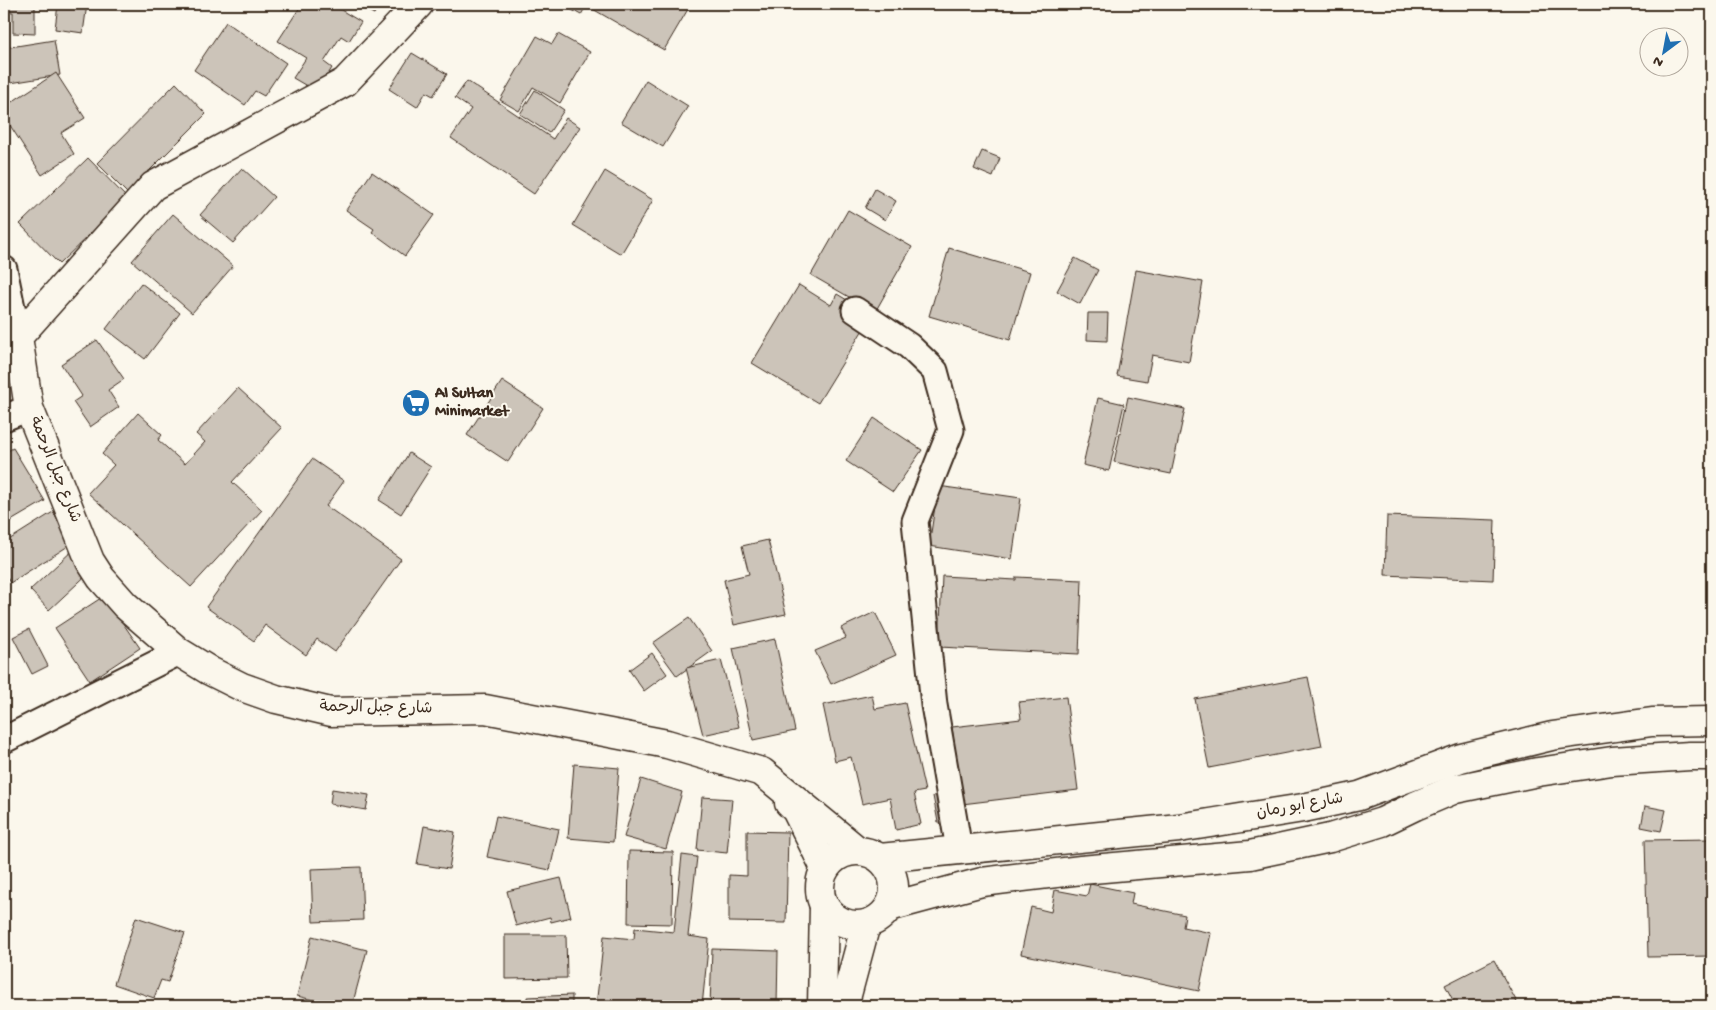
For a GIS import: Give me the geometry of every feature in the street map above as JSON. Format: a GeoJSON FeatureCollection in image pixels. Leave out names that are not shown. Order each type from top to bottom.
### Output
{"type":"FeatureCollection","features":[{"type":"Feature","properties":{"kind":"main road"},"geometry":{"type":"LineString","coordinates":[[18,338],[154,186],[345,82],[418,4]]}},
{"type":"Feature","properties":{"kind":"main road","name":"شارع جبل الرحمة"},"geometry":{"type":"LineString","coordinates":[[18,338],[29,408],[90,561],[101,578],[125,605],[180,652],[210,671],[242,687],[276,699],[331,712],[484,709],[667,744],[762,772]]}},
{"type":"Feature","properties":{"kind":"main road","name":"شارع ابو رمان"},"geometry":{"type":"LineString","coordinates":[[869,854],[959,849],[1179,828],[1303,808],[1359,796],[1461,758],[1552,736],[1652,722],[1712,721]]}},
{"type":"Feature","properties":{"kind":"main road","name":"شارع ابو رمان"},"geometry":{"type":"LineString","coordinates":[[888,907],[982,882],[1080,870],[1250,855],[1330,838],[1382,822],[1455,789],[1538,772],[1612,761],[1712,756]]}},
{"type":"Feature","properties":{"kind":"main road"},"geometry":{"type":"LineString","coordinates":[[762,772],[888,867],[893,878],[892,901],[877,919],[866,924],[854,925],[842,922],[832,915],[824,905]]}},
{"type":"Feature","properties":{"kind":"main road"},"geometry":{"type":"LineString","coordinates":[[762,772],[796,810],[825,868]]}},
{"type":"Feature","properties":{"kind":"main road"},"geometry":{"type":"LineString","coordinates":[[822,1006],[824,905],[820,893],[820,880],[825,868],[833,858],[844,852],[869,854]]}},
{"type":"Feature","properties":{"kind":"main road"},"geometry":{"type":"LineString","coordinates":[[844,1006],[866,924]]}},
{"type":"Feature","properties":{"kind":"street"},"geometry":{"type":"LineString","coordinates":[[4,269],[18,338]]}},
{"type":"Feature","properties":{"kind":"street"},"geometry":{"type":"LineString","coordinates":[[855,310],[910,346],[935,371],[951,430],[915,520],[934,705],[959,849]]}},
{"type":"Feature","properties":{"kind":"street"},"geometry":{"type":"LineString","coordinates":[[4,418],[29,408]]}},
{"type":"Feature","properties":{"kind":"street"},"geometry":{"type":"LineString","coordinates":[[4,740],[180,652]]}},
{"type":"Feature","properties":{"kind":"building"},"geometry":{"type":"Polygon","coordinates":[[[4,4],[35,4],[35,34],[13,33],[13,12],[4,12],[4,4]]]}},
{"type":"Feature","properties":{"kind":"building"},"geometry":{"type":"Polygon","coordinates":[[[58,4],[87,4],[83,33],[55,29],[58,4]]]}},
{"type":"Feature","properties":{"kind":"building"},"geometry":{"type":"Polygon","coordinates":[[[302,4],[331,4],[361,22],[349,41],[341,36],[324,62],[332,68],[317,92],[293,78],[306,58],[278,41],[302,4]]]}},
{"type":"Feature","properties":{"kind":"building"},"geometry":{"type":"Polygon","coordinates":[[[355,4],[380,4],[374,14],[355,4]]]}},
{"type":"Feature","properties":{"kind":"building"},"geometry":{"type":"Polygon","coordinates":[[[561,4],[587,4],[581,15],[561,4]]]}},
{"type":"Feature","properties":{"kind":"building"},"geometry":{"type":"Polygon","coordinates":[[[593,4],[691,4],[664,50],[591,8],[593,4]]]}},
{"type":"Feature","properties":{"kind":"building"},"geometry":{"type":"Polygon","coordinates":[[[226,22],[286,63],[264,96],[255,91],[245,105],[194,70],[226,22]]]}},
{"type":"Feature","properties":{"kind":"building"},"geometry":{"type":"Polygon","coordinates":[[[558,34],[590,52],[560,103],[533,87],[519,111],[500,100],[537,36],[552,44],[558,34]]]}},
{"type":"Feature","properties":{"kind":"building"},"geometry":{"type":"Polygon","coordinates":[[[54,40],[60,75],[4,84],[4,48],[54,40]]]}},
{"type":"Feature","properties":{"kind":"building"},"geometry":{"type":"Polygon","coordinates":[[[412,53],[447,74],[433,96],[426,92],[417,107],[389,89],[412,53]]]}},
{"type":"Feature","properties":{"kind":"building"},"geometry":{"type":"Polygon","coordinates":[[[56,73],[85,118],[61,133],[74,154],[42,175],[4,116],[4,107],[56,73]]]}},
{"type":"Feature","properties":{"kind":"building"},"geometry":{"type":"Polygon","coordinates":[[[646,80],[688,106],[663,147],[621,122],[646,80]]]}},
{"type":"Feature","properties":{"kind":"building"},"geometry":{"type":"Polygon","coordinates":[[[467,81],[553,139],[566,118],[580,127],[534,194],[451,138],[471,109],[455,98],[467,81]]]}},
{"type":"Feature","properties":{"kind":"building"},"geometry":{"type":"Polygon","coordinates":[[[176,83],[206,114],[127,193],[97,163],[176,83]]]}},
{"type":"Feature","properties":{"kind":"building"},"geometry":{"type":"Polygon","coordinates":[[[535,90],[564,110],[549,133],[520,114],[535,90]]]}},
{"type":"Feature","properties":{"kind":"building"},"geometry":{"type":"Polygon","coordinates":[[[982,151],[1000,158],[993,177],[974,169],[982,151]]]}},
{"type":"Feature","properties":{"kind":"building"},"geometry":{"type":"Polygon","coordinates":[[[88,158],[127,198],[59,264],[20,224],[88,158]]]}},
{"type":"Feature","properties":{"kind":"building"},"geometry":{"type":"Polygon","coordinates":[[[242,168],[274,197],[233,243],[200,215],[242,168]]]}},
{"type":"Feature","properties":{"kind":"building"},"geometry":{"type":"Polygon","coordinates":[[[605,171],[653,200],[621,254],[573,225],[605,171]]]}},
{"type":"Feature","properties":{"kind":"building"},"geometry":{"type":"Polygon","coordinates":[[[372,172],[434,215],[405,256],[372,232],[374,229],[346,210],[372,172]]]}},
{"type":"Feature","properties":{"kind":"building"},"geometry":{"type":"Polygon","coordinates":[[[875,189],[896,201],[885,220],[865,208],[875,189]]]}},
{"type":"Feature","properties":{"kind":"building"},"geometry":{"type":"Polygon","coordinates":[[[848,210],[912,247],[875,312],[811,275],[848,210]]]}},
{"type":"Feature","properties":{"kind":"building"},"geometry":{"type":"Polygon","coordinates":[[[173,214],[233,266],[192,313],[132,261],[173,214]]]}},
{"type":"Feature","properties":{"kind":"building"},"geometry":{"type":"Polygon","coordinates":[[[949,248],[1030,272],[1010,340],[929,316],[949,248]]]}},
{"type":"Feature","properties":{"kind":"building"},"geometry":{"type":"Polygon","coordinates":[[[1075,258],[1098,270],[1080,304],[1057,291],[1075,258]]]}},
{"type":"Feature","properties":{"kind":"building"},"geometry":{"type":"Polygon","coordinates":[[[1136,270],[1203,282],[1189,362],[1152,355],[1147,381],[1117,376],[1136,270]]]}},
{"type":"Feature","properties":{"kind":"building"},"geometry":{"type":"Polygon","coordinates":[[[141,283],[180,313],[145,359],[106,329],[141,283]]]}},
{"type":"Feature","properties":{"kind":"building"},"geometry":{"type":"Polygon","coordinates":[[[799,285],[831,305],[837,294],[872,315],[818,403],[752,363],[799,285]]]}},
{"type":"Feature","properties":{"kind":"building"},"geometry":{"type":"Polygon","coordinates":[[[1088,313],[1108,313],[1107,341],[1087,340],[1088,313]]]}},
{"type":"Feature","properties":{"kind":"building"},"geometry":{"type":"Polygon","coordinates":[[[97,340],[124,379],[108,390],[119,407],[90,427],[73,402],[82,396],[61,364],[97,340]]]}},
{"type":"Feature","properties":{"kind":"building"},"geometry":{"type":"Polygon","coordinates":[[[502,381],[543,408],[508,462],[467,435],[502,381]]]}},
{"type":"Feature","properties":{"kind":"building"},"geometry":{"type":"Polygon","coordinates":[[[238,388],[282,428],[232,482],[262,510],[191,587],[88,493],[114,465],[102,454],[138,413],[162,435],[158,440],[185,464],[205,442],[196,434],[238,388]]]}},
{"type":"Feature","properties":{"kind":"building"},"geometry":{"type":"Polygon","coordinates":[[[1128,397],[1185,409],[1171,474],[1114,462],[1128,397]]]}},
{"type":"Feature","properties":{"kind":"building"},"geometry":{"type":"Polygon","coordinates":[[[1098,398],[1124,404],[1109,471],[1083,465],[1098,398]]]}},
{"type":"Feature","properties":{"kind":"building"},"geometry":{"type":"Polygon","coordinates":[[[874,418],[922,450],[893,492],[846,461],[874,418]]]}},
{"type":"Feature","properties":{"kind":"building"},"geometry":{"type":"Polygon","coordinates":[[[13,448],[45,501],[4,525],[4,453],[13,448]]]}},
{"type":"Feature","properties":{"kind":"building"},"geometry":{"type":"Polygon","coordinates":[[[409,453],[431,467],[401,514],[379,500],[409,453]]]}},
{"type":"Feature","properties":{"kind":"building"},"geometry":{"type":"Polygon","coordinates":[[[312,459],[344,481],[326,506],[401,559],[335,652],[317,639],[306,655],[265,625],[254,641],[206,607],[312,459]]]}},
{"type":"Feature","properties":{"kind":"building"},"geometry":{"type":"Polygon","coordinates":[[[938,486],[1021,498],[1012,559],[929,546],[938,486]]]}},
{"type":"Feature","properties":{"kind":"building"},"geometry":{"type":"Polygon","coordinates":[[[53,512],[73,543],[10,583],[4,572],[4,543],[53,512]]]}},
{"type":"Feature","properties":{"kind":"building"},"geometry":{"type":"Polygon","coordinates":[[[1387,516],[1495,520],[1493,580],[1385,575],[1387,516]]]}},
{"type":"Feature","properties":{"kind":"building"},"geometry":{"type":"Polygon","coordinates":[[[768,540],[786,614],[734,625],[724,580],[749,574],[742,546],[768,540]]]}},
{"type":"Feature","properties":{"kind":"building"},"geometry":{"type":"Polygon","coordinates":[[[74,549],[93,569],[49,610],[30,590],[74,549]]]}},
{"type":"Feature","properties":{"kind":"building"},"geometry":{"type":"Polygon","coordinates":[[[942,576],[1016,580],[1016,577],[1082,580],[1079,654],[939,647],[942,576]]]}},
{"type":"Feature","properties":{"kind":"building"},"geometry":{"type":"Polygon","coordinates":[[[104,596],[140,648],[90,681],[55,628],[104,596]]]}},
{"type":"Feature","properties":{"kind":"building"},"geometry":{"type":"Polygon","coordinates":[[[875,612],[896,655],[831,684],[815,651],[846,638],[841,628],[875,612]]]}},
{"type":"Feature","properties":{"kind":"building"},"geometry":{"type":"Polygon","coordinates":[[[689,618],[712,651],[677,676],[653,643],[689,618]]]}},
{"type":"Feature","properties":{"kind":"building"},"geometry":{"type":"Polygon","coordinates":[[[29,629],[48,666],[32,674],[13,637],[29,629]]]}},
{"type":"Feature","properties":{"kind":"building"},"geometry":{"type":"Polygon","coordinates":[[[775,639],[795,731],[753,740],[733,648],[775,639]]]}},
{"type":"Feature","properties":{"kind":"building"},"geometry":{"type":"Polygon","coordinates":[[[652,653],[667,674],[644,691],[629,670],[652,653]]]}},
{"type":"Feature","properties":{"kind":"building"},"geometry":{"type":"Polygon","coordinates":[[[721,660],[739,727],[703,735],[686,668],[721,660]]]}},
{"type":"Feature","properties":{"kind":"building"},"geometry":{"type":"Polygon","coordinates":[[[1308,677],[1322,746],[1209,768],[1195,699],[1308,677]]]}},
{"type":"Feature","properties":{"kind":"building"},"geometry":{"type":"Polygon","coordinates":[[[872,695],[875,709],[905,703],[925,791],[914,793],[921,824],[896,830],[890,798],[862,804],[851,757],[835,761],[823,705],[872,695]]]}},
{"type":"Feature","properties":{"kind":"building"},"geometry":{"type":"Polygon","coordinates":[[[1066,697],[1078,790],[962,804],[952,727],[1021,719],[1019,702],[1066,697]]]}},
{"type":"Feature","properties":{"kind":"building"},"geometry":{"type":"Polygon","coordinates":[[[574,764],[619,768],[613,842],[568,838],[574,764]]]}},
{"type":"Feature","properties":{"kind":"building"},"geometry":{"type":"Polygon","coordinates":[[[641,779],[682,792],[666,849],[624,837],[641,779]]]}},
{"type":"Feature","properties":{"kind":"building"},"geometry":{"type":"Polygon","coordinates":[[[332,789],[369,795],[366,810],[330,804],[332,789]]]}},
{"type":"Feature","properties":{"kind":"building"},"geometry":{"type":"Polygon","coordinates":[[[948,793],[953,819],[938,822],[933,796],[948,793]]]}},
{"type":"Feature","properties":{"kind":"building"},"geometry":{"type":"Polygon","coordinates":[[[702,797],[732,799],[727,853],[697,850],[702,797]]]}},
{"type":"Feature","properties":{"kind":"building"},"geometry":{"type":"Polygon","coordinates":[[[1645,806],[1666,810],[1661,831],[1641,827],[1645,806]]]}},
{"type":"Feature","properties":{"kind":"building"},"geometry":{"type":"Polygon","coordinates":[[[496,816],[559,829],[550,870],[487,857],[496,816]]]}},
{"type":"Feature","properties":{"kind":"building"},"geometry":{"type":"Polygon","coordinates":[[[424,826],[455,832],[449,869],[417,864],[424,826]]]}},
{"type":"Feature","properties":{"kind":"building"},"geometry":{"type":"Polygon","coordinates":[[[747,831],[788,832],[786,923],[729,922],[729,875],[747,876],[747,831]]]}},
{"type":"Feature","properties":{"kind":"building"},"geometry":{"type":"Polygon","coordinates":[[[1712,839],[1712,956],[1648,957],[1645,840],[1712,839]]]}},
{"type":"Feature","properties":{"kind":"building"},"geometry":{"type":"Polygon","coordinates":[[[629,851],[673,852],[672,924],[628,923],[629,851]]]}},
{"type":"Feature","properties":{"kind":"building"},"geometry":{"type":"Polygon","coordinates":[[[682,855],[697,857],[688,936],[709,939],[702,1006],[596,1006],[604,936],[634,939],[635,928],[674,932],[682,855]]]}},
{"type":"Feature","properties":{"kind":"building"},"geometry":{"type":"Polygon","coordinates":[[[361,867],[363,920],[313,922],[311,869],[361,867]]]}},
{"type":"Feature","properties":{"kind":"building"},"geometry":{"type":"Polygon","coordinates":[[[561,878],[571,917],[551,922],[550,917],[516,926],[507,891],[561,878]]]}},
{"type":"Feature","properties":{"kind":"building"},"geometry":{"type":"Polygon","coordinates":[[[1090,884],[1133,893],[1131,904],[1185,915],[1183,927],[1211,933],[1199,991],[1021,954],[1031,907],[1051,912],[1055,890],[1087,896],[1090,884]]]}},
{"type":"Feature","properties":{"kind":"building"},"geometry":{"type":"Polygon","coordinates":[[[136,917],[185,933],[168,982],[161,980],[154,998],[114,984],[136,917]]]}},
{"type":"Feature","properties":{"kind":"building"},"geometry":{"type":"Polygon","coordinates":[[[505,935],[566,935],[567,978],[505,979],[505,935]]]}},
{"type":"Feature","properties":{"kind":"building"},"geometry":{"type":"Polygon","coordinates":[[[312,936],[367,950],[352,1006],[338,1006],[297,996],[312,936]]]}},
{"type":"Feature","properties":{"kind":"building"},"geometry":{"type":"Polygon","coordinates":[[[712,949],[778,951],[777,1006],[710,1006],[712,949]]]}},
{"type":"Feature","properties":{"kind":"building"},"geometry":{"type":"Polygon","coordinates":[[[1494,960],[1519,1006],[1456,1006],[1445,985],[1494,960]]]}},
{"type":"Feature","properties":{"kind":"building"},"geometry":{"type":"Polygon","coordinates":[[[572,995],[572,1006],[527,1006],[527,997],[572,995]]]}},
{"type":"Feature","properties":{"kind":"place","name":"Al Sultan Minimarket"},"geometry":{"type":"Point","coordinates":[416,403]}}]}
